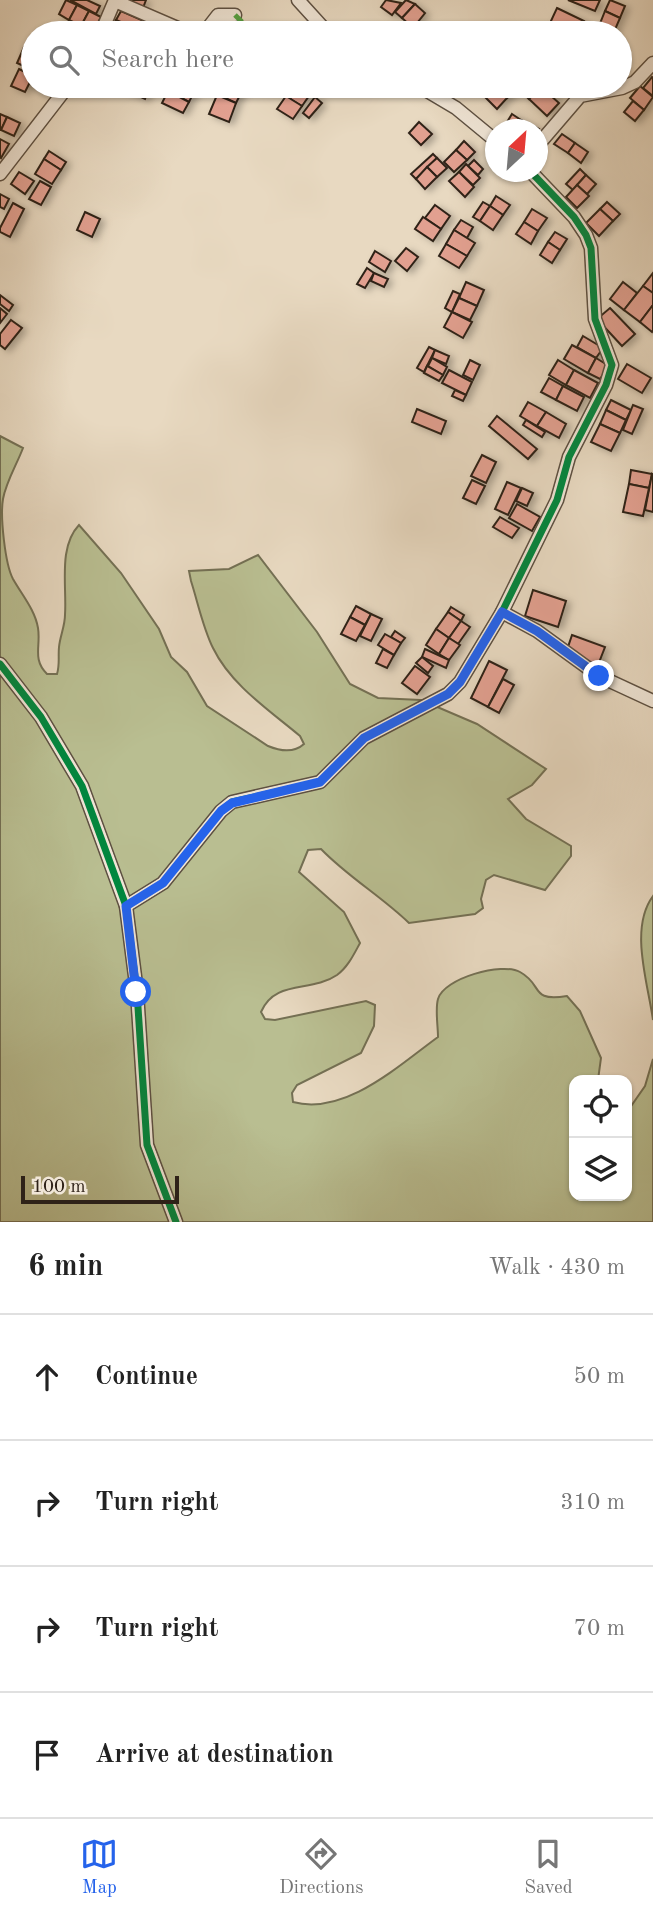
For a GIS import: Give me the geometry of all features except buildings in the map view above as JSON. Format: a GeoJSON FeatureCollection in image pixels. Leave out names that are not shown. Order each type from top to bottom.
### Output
{"type":"FeatureCollection","features":[{"type":"Feature","properties":{"kind":"street"},"geometry":{"type":"LineString","coordinates":[[298,0],[317,21]]}},
{"type":"Feature","properties":{"kind":"street"},"geometry":{"type":"LineString","coordinates":[[106,21],[115,1],[161,21]]}},
{"type":"Feature","properties":{"kind":"street"},"geometry":{"type":"LineString","coordinates":[[213,21],[218,15],[235,15]]}},
{"type":"Feature","properties":{"kind":"street"},"geometry":{"type":"LineString","coordinates":[[632,83],[653,63]]}},
{"type":"Feature","properties":{"kind":"street"},"geometry":{"type":"LineString","coordinates":[[0,174],[59,98]]}},
{"type":"Feature","properties":{"kind":"street"},"geometry":{"type":"LineString","coordinates":[[439,98],[456,108],[485,133]]}},
{"type":"Feature","properties":{"kind":"street"},"geometry":{"type":"LineString","coordinates":[[548,132],[578,98]]}},
{"type":"Feature","properties":{"kind":"street"},"geometry":{"type":"LineString","coordinates":[[126,906],[163,883],[221,811],[232,803],[320,782],[364,738],[448,694],[460,682],[502,612],[556,500],[569,457],[607,385],[612,365],[595,319],[591,248],[586,235],[574,216],[541,182]]}},
{"type":"Feature","properties":{"kind":"street"},"geometry":{"type":"LineString","coordinates":[[502,612],[537,631],[599,676],[653,701]]}},
{"type":"Feature","properties":{"kind":"street"},"geometry":{"type":"LineString","coordinates":[[0,664],[48,726],[82,786],[126,906],[136,992],[146,1144],[176,1222]]}},
{"type":"Feature","properties":{"kind":"green space"},"geometry":{"type":"Polygon","coordinates":[[[0,436],[23,448],[3,499],[4,540],[10,572],[36,621],[39,635],[38,658],[47,674],[57,674],[58,670],[65,619],[66,555],[72,534],[79,525],[121,573],[159,629],[171,657],[187,672],[207,706],[268,746],[287,750],[300,747],[304,744],[300,736],[240,685],[221,661],[206,632],[191,581],[189,571],[229,569],[258,555],[317,632],[350,684],[378,698],[421,700],[477,724],[546,769],[532,785],[508,799],[526,819],[571,846],[571,856],[545,890],[494,875],[486,880],[481,899],[483,908],[475,914],[409,923],[321,849],[308,850],[299,872],[344,912],[360,943],[348,964],[337,975],[316,984],[275,995],[261,1012],[265,1019],[275,1020],[366,1001],[375,1005],[374,1026],[361,1053],[297,1085],[292,1093],[293,1102],[313,1104],[332,1102],[370,1086],[438,1037],[438,999],[443,991],[462,979],[488,971],[512,969],[527,977],[538,991],[547,997],[567,996],[580,1011],[601,1058],[599,1075],[569,1075],[569,1201],[632,1201],[632,1105],[645,1086],[653,1059],[653,1222],[0,1222],[0,436]]]}},
{"type":"Feature","properties":{"kind":"green space"},"geometry":{"type":"Polygon","coordinates":[[[653,896],[653,1020],[641,940],[646,909],[653,896]]]}},
{"type":"Feature","properties":{"kind":"marked path"},"geometry":{"type":"LineString","coordinates":[[235,15],[241,21]]}},
{"type":"Feature","properties":{"kind":"cycle path"},"geometry":{"type":"LineString","coordinates":[[126,906],[163,883],[221,811],[232,802],[320,782],[364,738],[448,694],[460,682],[502,612],[557,500],[569,457],[606,385],[612,365],[595,319],[591,248],[586,235],[574,217],[541,182]]}},
{"type":"Feature","properties":{"kind":"cycle path"},"geometry":{"type":"LineString","coordinates":[[0,664],[41,717],[82,786],[126,906],[137,992],[147,1145],[176,1222]]}},
{"type":"Feature","properties":{"kind":"route"},"geometry":{"type":"LineString","coordinates":[[136,992],[126,906],[163,883],[221,811],[232,803],[267,793],[310,787],[320,782],[330,776],[364,738],[377,729],[448,694],[460,682],[502,612],[537,631],[599,676]]}}]}
